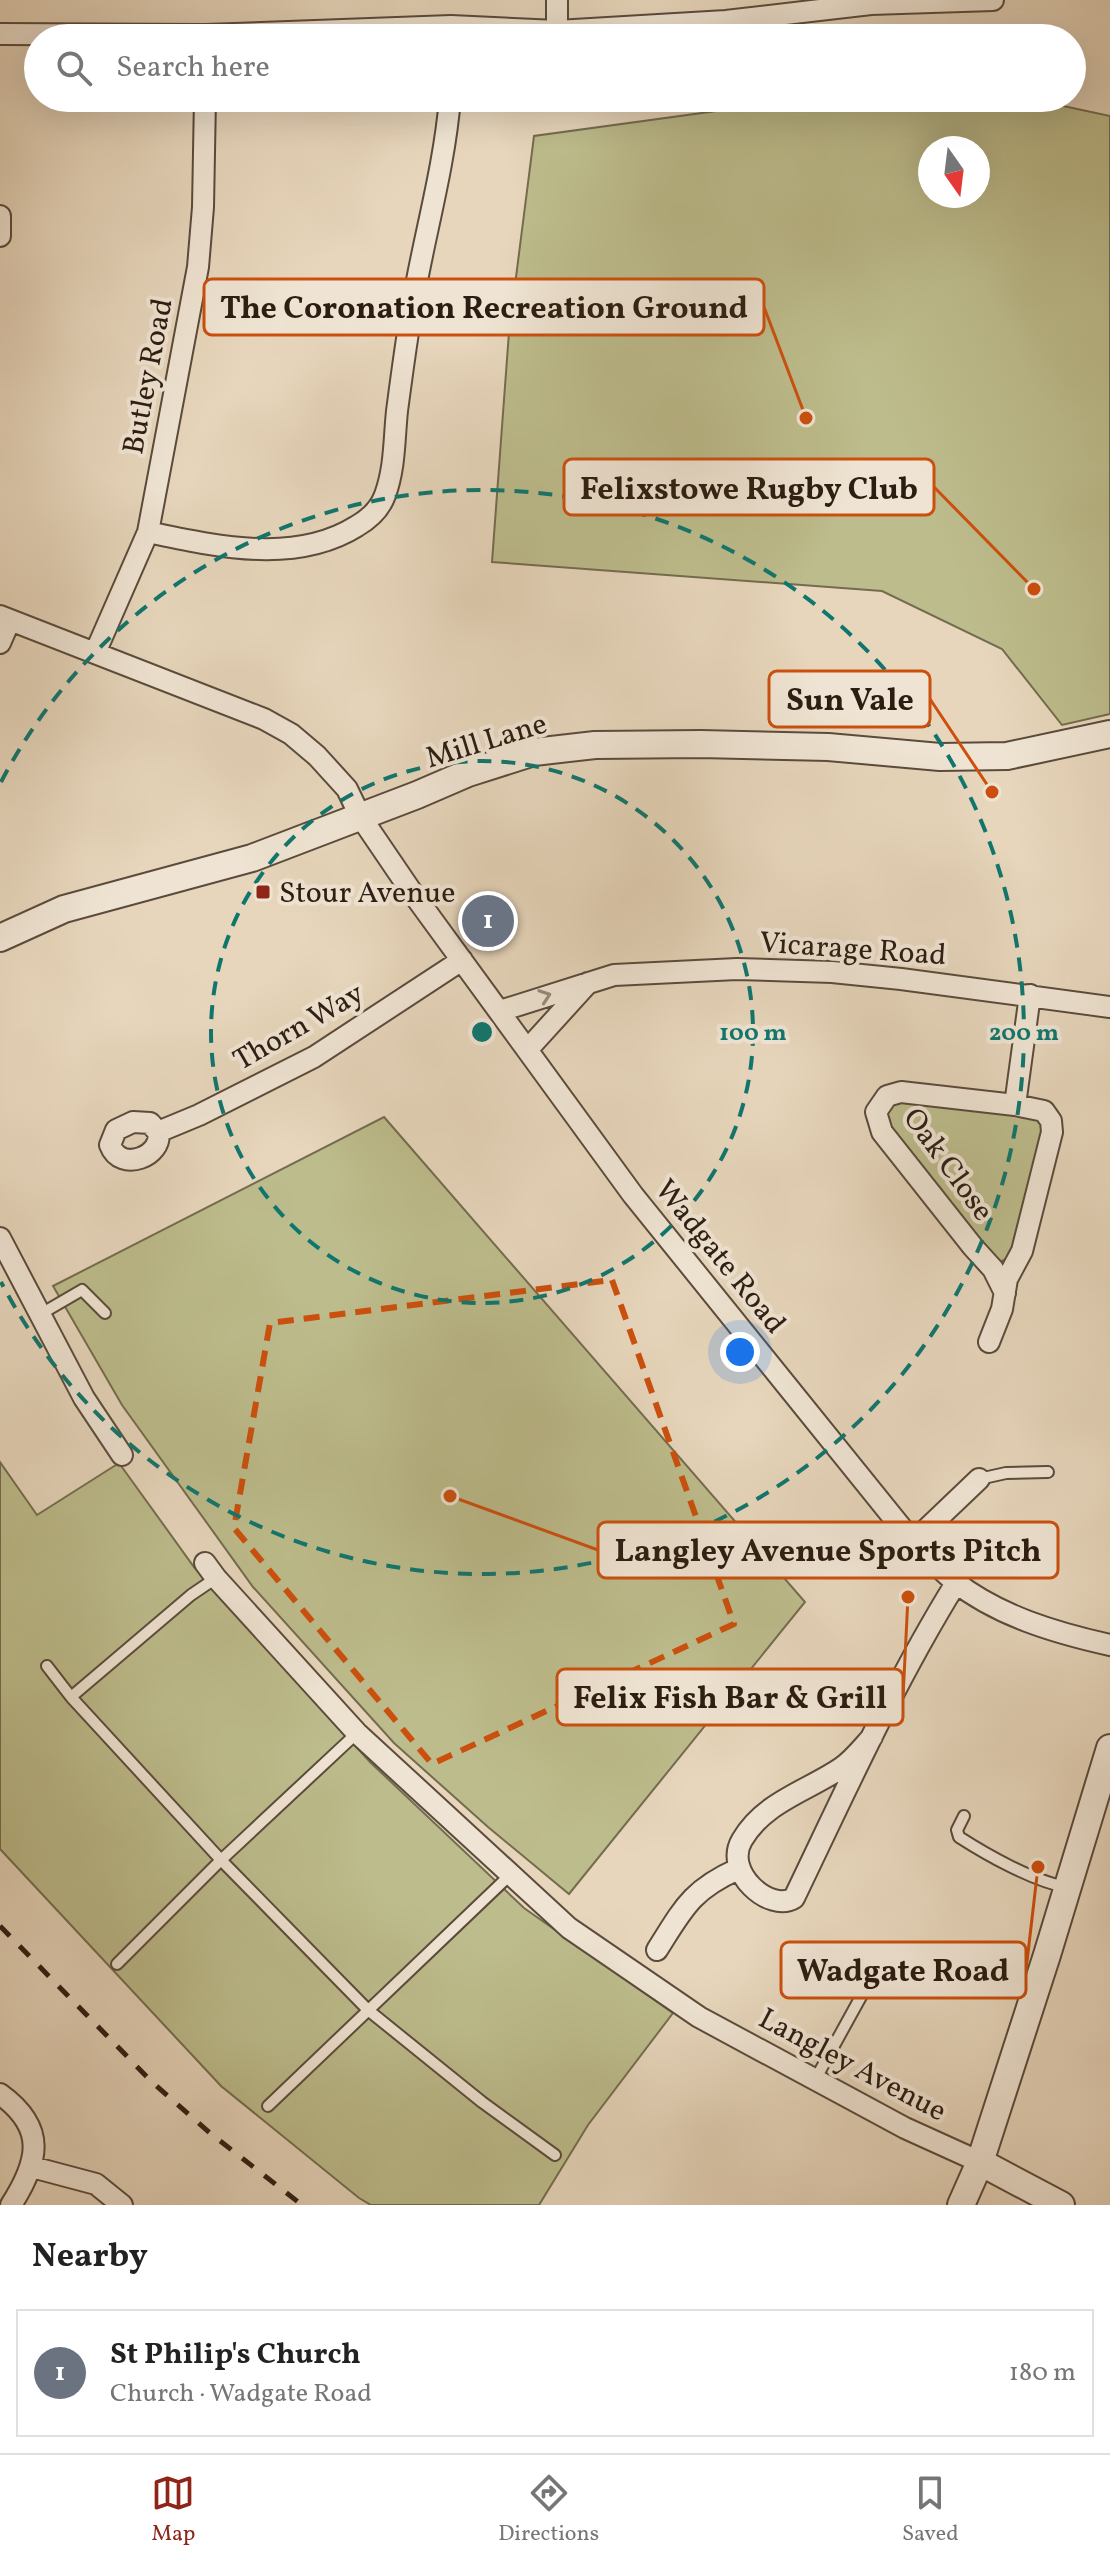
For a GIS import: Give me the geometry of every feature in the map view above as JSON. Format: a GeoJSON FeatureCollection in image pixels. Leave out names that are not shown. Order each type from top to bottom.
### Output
{"type":"FeatureCollection","features":[{"type":"Feature","properties":{"kind":"street"},"geometry":{"type":"LineString","coordinates":[[557,0],[557,24]]}},
{"type":"Feature","properties":{"kind":"street"},"geometry":{"type":"LineString","coordinates":[[675,24],[871,4],[993,0]]}},
{"type":"Feature","properties":{"kind":"street"},"geometry":{"type":"LineString","coordinates":[[0,34],[24,34]]}},
{"type":"Feature","properties":{"kind":"street","name":"Butley Road"},"geometry":{"type":"LineString","coordinates":[[95,653],[148,532],[198,267],[205,112]]}},
{"type":"Feature","properties":{"kind":"street"},"geometry":{"type":"LineString","coordinates":[[148,532],[237,548],[290,547],[331,539],[349,531],[376,512],[384,498],[393,464],[410,317],[449,112]]}},
{"type":"Feature","properties":{"kind":"street"},"geometry":{"type":"LineString","coordinates":[[0,216],[0,236]]}},
{"type":"Feature","properties":{"kind":"street"},"geometry":{"type":"LineString","coordinates":[[0,643],[5,618],[275,724],[330,769],[347,789],[360,816]]}},
{"type":"Feature","properties":{"kind":"street","name":"Mill Lane"},"geometry":{"type":"LineString","coordinates":[[0,938],[53,913],[210,872],[264,854],[468,773],[534,752],[595,745],[746,744],[828,747],[940,757],[1007,756],[1110,734]]}},
{"type":"Feature","properties":{"kind":"street","name":"Wadgate Road"},"geometry":{"type":"LineString","coordinates":[[360,816],[633,1195],[913,1542],[956,1583],[987,1602],[1038,1625],[1110,1645]]}},
{"type":"Feature","properties":{"kind":"street","name":"Thorn Way"},"geometry":{"type":"LineString","coordinates":[[158,1132],[212,1109],[314,1057],[462,960]]}},
{"type":"Feature","properties":{"kind":"street","name":"Vicarage Road"},"geometry":{"type":"LineString","coordinates":[[500,1011],[591,980],[624,974],[769,969],[901,979],[1110,1007]]}},
{"type":"Feature","properties":{"kind":"street"},"geometry":{"type":"LineString","coordinates":[[528,1049],[591,980]]}},
{"type":"Feature","properties":{"kind":"street"},"geometry":{"type":"LineString","coordinates":[[1015,1105],[1030,995]]}},
{"type":"Feature","properties":{"kind":"street","name":"Oak Close"},"geometry":{"type":"LineString","coordinates":[[989,1342],[1005,1293],[1010,1272],[1022,1251],[1052,1132],[1051,1121],[1044,1111],[1015,1105],[901,1092],[887,1096],[876,1112],[882,1132],[993,1269],[1005,1293]]}},
{"type":"Feature","properties":{"kind":"street"},"geometry":{"type":"LineString","coordinates":[[0,1238],[84,1398],[122,1455]]}},
{"type":"Feature","properties":{"kind":"street"},"geometry":{"type":"LineString","coordinates":[[913,1542],[979,1479]]}},
{"type":"Feature","properties":{"kind":"street","name":"Langley Avenue"},"geometry":{"type":"LineString","coordinates":[[210,1571],[357,1733],[569,1928],[699,2017],[905,2128],[980,2162]]}},
{"type":"Feature","properties":{"kind":"street"},"geometry":{"type":"LineString","coordinates":[[872,1737],[844,1766],[780,1802],[760,1818],[740,1844],[738,1869],[752,1887],[771,1899],[785,1902],[794,1898],[872,1737],[956,1583]]}},
{"type":"Feature","properties":{"kind":"street"},"geometry":{"type":"LineString","coordinates":[[961,2205],[980,2162],[1110,1748]]}},
{"type":"Feature","properties":{"kind":"street"},"geometry":{"type":"LineString","coordinates":[[657,1950],[697,1892],[738,1869]]}},
{"type":"Feature","properties":{"kind":"street"},"geometry":{"type":"LineString","coordinates":[[0,2094],[18,2107],[26,2119],[34,2146],[32,2167],[11,2205]]}},
{"type":"Feature","properties":{"kind":"street"},"geometry":{"type":"LineString","coordinates":[[980,2162],[1061,2205]]}},
{"type":"Feature","properties":{"kind":"street"},"geometry":{"type":"LineString","coordinates":[[32,2167],[96,2184],[122,2205]]}},
{"type":"Feature","properties":{"kind":"lane"},"geometry":{"type":"LineString","coordinates":[[39,1315],[82,1290],[105,1313]]}},
{"type":"Feature","properties":{"kind":"lane"},"geometry":{"type":"LineString","coordinates":[[979,1479],[1006,1473],[1048,1472]]}},
{"type":"Feature","properties":{"kind":"lane"},"geometry":{"type":"LineString","coordinates":[[71,1697],[191,1595],[210,1571]]}},
{"type":"Feature","properties":{"kind":"lane"},"geometry":{"type":"LineString","coordinates":[[47,1666],[71,1697],[221,1860],[368,2010],[482,2102],[555,2155]]}},
{"type":"Feature","properties":{"kind":"lane"},"geometry":{"type":"LineString","coordinates":[[117,1964],[221,1860],[357,1733]]}},
{"type":"Feature","properties":{"kind":"lane"},"geometry":{"type":"LineString","coordinates":[[964,1816],[957,1830],[959,1837],[995,1858],[1068,1887]]}},
{"type":"Feature","properties":{"kind":"lane"},"geometry":{"type":"LineString","coordinates":[[268,2106],[511,1874]]}},
{"type":"Feature","properties":{"kind":"lane"},"geometry":{"type":"LineString","coordinates":[[815,2080],[869,1982]]}},
{"type":"Feature","properties":{"kind":"highlighted area"},"geometry":{"type":"Polygon","coordinates":[[[612,1280],[734,1624],[432,1764],[234,1528],[270,1323],[612,1280]]]}},
{"type":"Feature","properties":{"kind":"shaded area"},"geometry":{"type":"Polygon","coordinates":[[[1086,111],[1110,116],[1110,714],[1062,725],[1002,649],[882,591],[492,562],[509,332],[534,136],[709,112],[1086,111]]]}},
{"type":"Feature","properties":{"kind":"shaded area"},"geometry":{"type":"Polygon","coordinates":[[[891,1100],[1033,1112],[1044,1122],[1012,1256],[1000,1262],[994,1261],[886,1129],[885,1106],[891,1100]]]}},
{"type":"Feature","properties":{"kind":"shaded area"},"geometry":{"type":"Polygon","coordinates":[[[384,1117],[805,1602],[569,1894],[394,1743],[253,1587],[122,1405],[53,1286],[384,1117]]]}},
{"type":"Feature","properties":{"kind":"shaded area"},"geometry":{"type":"Polygon","coordinates":[[[0,1462],[37,1515],[119,1463],[194,1567],[370,1762],[524,1908],[673,2013],[588,2125],[539,2205],[371,2205],[359,2198],[221,2086],[0,1849],[0,1462]]]}},
{"type":"Feature","properties":{"kind":"railway"},"geometry":{"type":"LineString","coordinates":[[0,1926],[152,2082],[210,2133],[302,2205]]}},
{"type":"Feature","properties":{"kind":"place","name":"The Coronation Recreation Ground"},"geometry":{"type":"Point","coordinates":[806,418]}},
{"type":"Feature","properties":{"kind":"place","name":"Felixstowe Rugby Club"},"geometry":{"type":"Point","coordinates":[1034,589]}},
{"type":"Feature","properties":{"kind":"place","name":"Sun Vale"},"geometry":{"type":"Point","coordinates":[992,792]}},
{"type":"Feature","properties":{"kind":"place","name":"Stour Avenue"},"geometry":{"type":"Point","coordinates":[263,892]}},
{"type":"Feature","properties":{"kind":"place","name":"St Philip's Church"},"geometry":{"type":"Point","coordinates":[488,921]}},
{"type":"Feature","properties":{"kind":"place","name":"Langley Avenue Sports Pitch"},"geometry":{"type":"Point","coordinates":[450,1496]}},
{"type":"Feature","properties":{"kind":"place","name":"Felix Fish Bar & Grill"},"geometry":{"type":"Point","coordinates":[908,1597]}},
{"type":"Feature","properties":{"kind":"place","name":"Wadgate Road"},"geometry":{"type":"Point","coordinates":[1038,1867]}}]}
